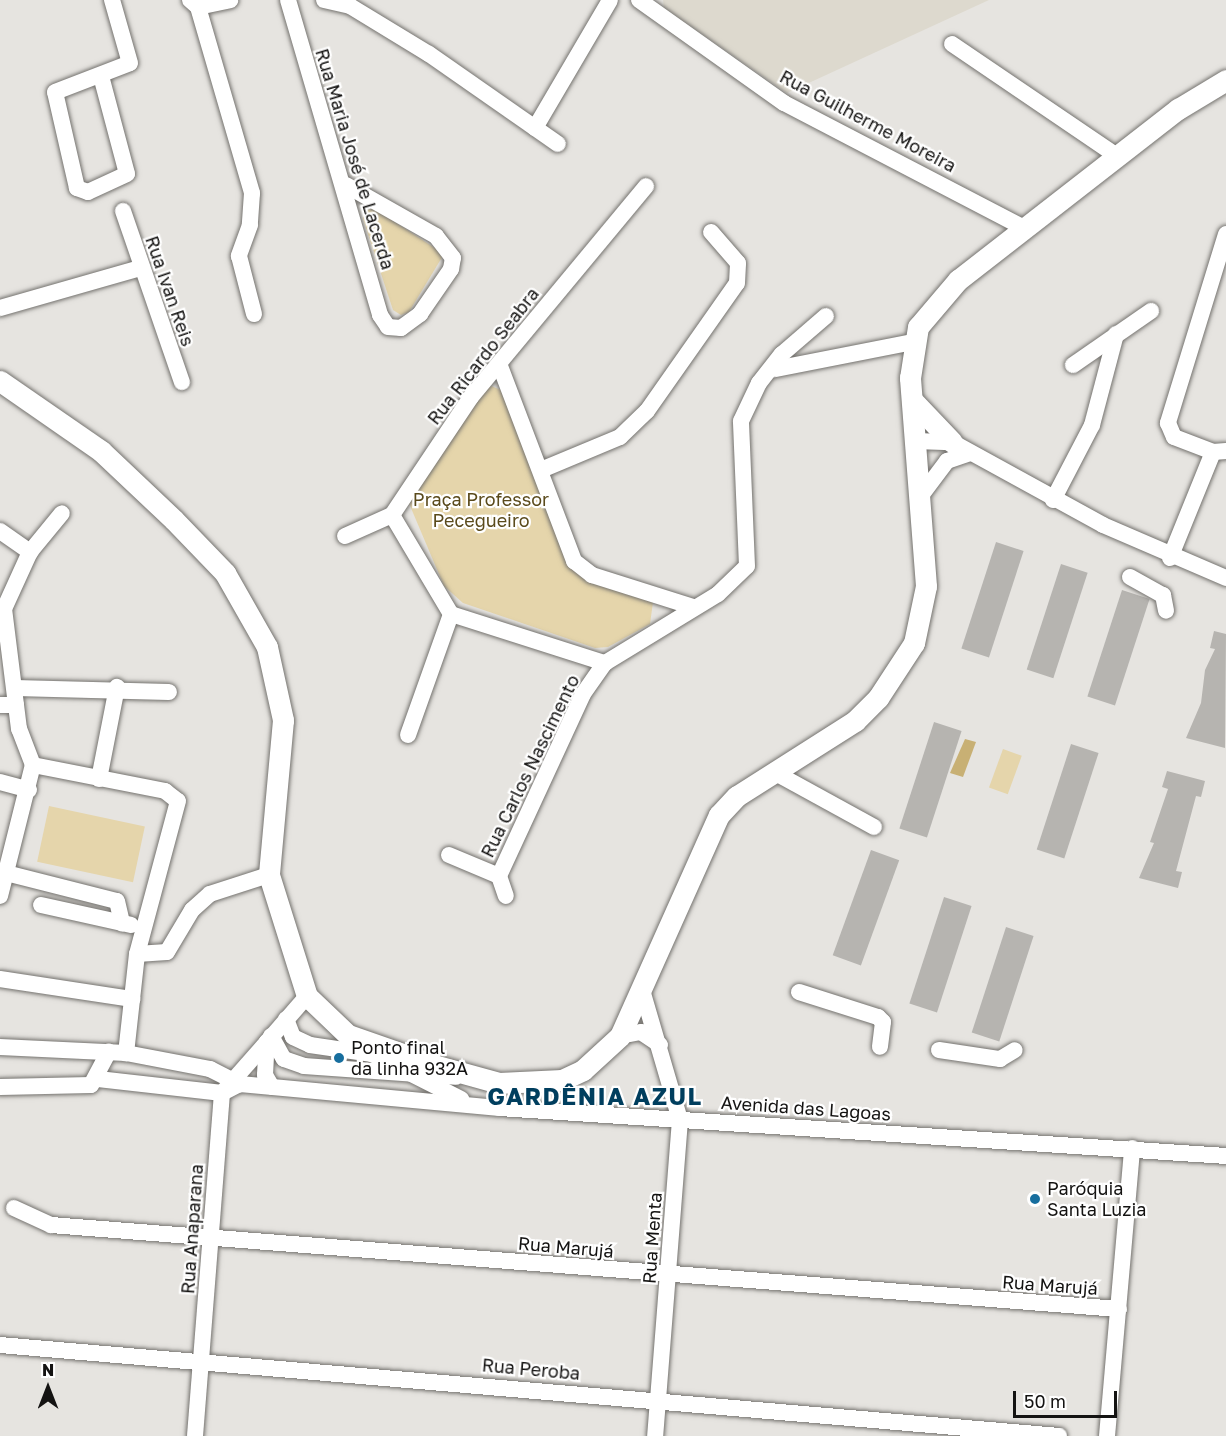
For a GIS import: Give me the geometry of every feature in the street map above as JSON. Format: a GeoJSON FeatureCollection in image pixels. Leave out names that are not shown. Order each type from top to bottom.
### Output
{"type":"FeatureCollection","features":[{"type":"Feature","properties":{"kind":"main road"},"geometry":{"type":"LineString","coordinates":[[0,381],[101,451],[225,573],[267,647],[283,720],[269,875],[308,996],[348,1035],[474,1078],[533,1085],[562,1080],[583,1070],[620,1036],[719,815],[774,772],[855,721],[878,698],[909,652],[922,619],[926,586],[912,400],[913,342],[930,310],[958,280],[1024,228],[1178,109],[1226,80]]}},
{"type":"Feature","properties":{"kind":"main road"},"geometry":{"type":"LineString","coordinates":[[912,400],[952,442]]}},
{"type":"Feature","properties":{"kind":"street"},"geometry":{"type":"LineString","coordinates":[[101,76],[127,174],[88,192],[77,188],[54,92],[101,76],[130,63],[112,0]]}},
{"type":"Feature","properties":{"kind":"street"},"geometry":{"type":"LineString","coordinates":[[230,0],[194,4],[252,194],[250,225],[239,256],[255,314]]}},
{"type":"Feature","properties":{"kind":"street","name":"Rua Maria José de Lacerda"},"geometry":{"type":"LineString","coordinates":[[288,0],[388,327],[402,328],[420,314],[451,269],[453,258],[436,236],[346,185]]}},
{"type":"Feature","properties":{"kind":"street"},"geometry":{"type":"LineString","coordinates":[[324,0],[366,15],[558,144]]}},
{"type":"Feature","properties":{"kind":"street"},"geometry":{"type":"LineString","coordinates":[[535,128],[610,0]]}},
{"type":"Feature","properties":{"kind":"street","name":"Rua Guilherme Moreira"},"geometry":{"type":"LineString","coordinates":[[645,2],[784,103],[1024,228]]}},
{"type":"Feature","properties":{"kind":"street"},"geometry":{"type":"LineString","coordinates":[[952,44],[1118,157]]}},
{"type":"Feature","properties":{"kind":"street","name":"Rua Ricardo Seabra"},"geometry":{"type":"LineString","coordinates":[[392,514],[471,397],[500,366],[646,186]]}},
{"type":"Feature","properties":{"kind":"street","name":"Rua Ivan Reis"},"geometry":{"type":"LineString","coordinates":[[123,211],[140,268],[182,382]]}},
{"type":"Feature","properties":{"kind":"street"},"geometry":{"type":"LineString","coordinates":[[541,470],[620,437],[647,411],[737,283],[738,263],[711,232]]}},
{"type":"Feature","properties":{"kind":"street"},"geometry":{"type":"LineString","coordinates":[[1170,558],[1219,452],[1174,437],[1168,423],[1226,234]]}},
{"type":"Feature","properties":{"kind":"street"},"geometry":{"type":"LineString","coordinates":[[0,308],[140,268]]}},
{"type":"Feature","properties":{"kind":"street"},"geometry":{"type":"LineString","coordinates":[[1073,365],[1151,311]]}},
{"type":"Feature","properties":{"kind":"street","name":"Rua Carlos Nascimento"},"geometry":{"type":"LineString","coordinates":[[506,896],[499,876],[583,694],[606,663],[725,589],[747,566],[741,421],[759,383],[776,369],[792,341],[826,316]]}},
{"type":"Feature","properties":{"kind":"street"},"geometry":{"type":"LineString","coordinates":[[1053,500],[1092,425],[1116,334]]}},
{"type":"Feature","properties":{"kind":"street"},"geometry":{"type":"LineString","coordinates":[[776,369],[913,342]]}},
{"type":"Feature","properties":{"kind":"street"},"geometry":{"type":"LineString","coordinates":[[500,366],[574,561],[592,574],[693,607]]}},
{"type":"Feature","properties":{"kind":"street"},"geometry":{"type":"LineString","coordinates":[[915,441],[952,442],[1053,500],[1170,558],[1226,578]]}},
{"type":"Feature","properties":{"kind":"street"},"geometry":{"type":"LineString","coordinates":[[920,497],[947,461],[970,453]]}},
{"type":"Feature","properties":{"kind":"street"},"geometry":{"type":"LineString","coordinates":[[0,896],[5,865],[29,790],[33,765],[8,705],[15,688],[4,640],[6,598],[30,552],[62,513]]}},
{"type":"Feature","properties":{"kind":"street"},"geometry":{"type":"LineString","coordinates":[[345,536],[392,514],[451,614],[606,663]]}},
{"type":"Feature","properties":{"kind":"street"},"geometry":{"type":"LineString","coordinates":[[0,531],[30,552]]}},
{"type":"Feature","properties":{"kind":"street"},"geometry":{"type":"LineString","coordinates":[[1130,577],[1163,595],[1166,611]]}},
{"type":"Feature","properties":{"kind":"street"},"geometry":{"type":"LineString","coordinates":[[408,735],[451,614]]}},
{"type":"Feature","properties":{"kind":"street"},"geometry":{"type":"LineString","coordinates":[[15,688],[117,687],[169,692]]}},
{"type":"Feature","properties":{"kind":"street"},"geometry":{"type":"LineString","coordinates":[[99,778],[117,687]]}},
{"type":"Feature","properties":{"kind":"street"},"geometry":{"type":"LineString","coordinates":[[0,1087],[80,1088],[98,1079],[117,1052],[133,999],[137,954],[143,927],[177,814],[176,795],[165,791],[33,765]]}},
{"type":"Feature","properties":{"kind":"street"},"geometry":{"type":"LineString","coordinates":[[774,772],[874,827]]}},
{"type":"Feature","properties":{"kind":"street"},"geometry":{"type":"LineString","coordinates":[[0,782],[29,790]]}},
{"type":"Feature","properties":{"kind":"street","name":"Rua Carlos Nascimento"},"geometry":{"type":"LineString","coordinates":[[449,855],[499,876]]}},
{"type":"Feature","properties":{"kind":"street"},"geometry":{"type":"LineString","coordinates":[[5,865],[117,901],[122,923]]}},
{"type":"Feature","properties":{"kind":"street"},"geometry":{"type":"LineString","coordinates":[[137,954],[167,952],[192,910],[210,894],[269,875]]}},
{"type":"Feature","properties":{"kind":"street"},"geometry":{"type":"LineString","coordinates":[[41,905],[143,927]]}},
{"type":"Feature","properties":{"kind":"street"},"geometry":{"type":"LineString","coordinates":[[0,979],[133,999]]}},
{"type":"Feature","properties":{"kind":"street","name":"Rua Menta"},"geometry":{"type":"LineString","coordinates":[[642,990],[660,1045],[680,1120],[655,1436]]}},
{"type":"Feature","properties":{"kind":"street"},"geometry":{"type":"LineString","coordinates":[[799,992],[878,1017],[883,1022],[880,1047]]}},
{"type":"Feature","properties":{"kind":"street"},"geometry":{"type":"LineString","coordinates":[[98,1079],[222,1093],[308,996]]}},
{"type":"Feature","properties":{"kind":"street"},"geometry":{"type":"LineString","coordinates":[[286,1020],[293,1037],[310,1045],[349,1047],[473,1105]]}},
{"type":"Feature","properties":{"kind":"street"},"geometry":{"type":"LineString","coordinates":[[620,1036],[641,1032],[660,1045]]}},
{"type":"Feature","properties":{"kind":"street"},"geometry":{"type":"LineString","coordinates":[[269,1039],[280,1055],[297,1064],[474,1078]]}},
{"type":"Feature","properties":{"kind":"street"},"geometry":{"type":"LineString","coordinates":[[269,1039],[265,1075],[272,1087]]}},
{"type":"Feature","properties":{"kind":"street","name":"Avenida das Lagoas"},"geometry":{"type":"LineString","coordinates":[[0,1047],[117,1052],[235,1081],[272,1087],[473,1105],[1226,1156]]}},
{"type":"Feature","properties":{"kind":"street"},"geometry":{"type":"LineString","coordinates":[[939,1050],[1000,1059],[1015,1050]]}},
{"type":"Feature","properties":{"kind":"street","name":"Rua Anaparana"},"geometry":{"type":"LineString","coordinates":[[195,1436],[222,1093]]}},
{"type":"Feature","properties":{"kind":"street"},"geometry":{"type":"LineString","coordinates":[[1107,1436],[1132,1148]]}},
{"type":"Feature","properties":{"kind":"street","name":"Rua Marujá"},"geometry":{"type":"LineString","coordinates":[[14,1208],[51,1225],[1119,1309]]}},
{"type":"Feature","properties":{"kind":"street","name":"Rua Peroba"},"geometry":{"type":"LineString","coordinates":[[0,1345],[1059,1436]]}},
{"type":"Feature","properties":{"kind":"shaded area"},"geometry":{"type":"Polygon","coordinates":[[[663,0],[989,0],[787,93],[664,8],[663,0]]]}},
{"type":"Feature","properties":{"kind":"shaded area"},"geometry":{"type":"Polygon","coordinates":[[[965,739],[976,742],[963,777],[950,773],[965,739]]]}},
{"type":"Feature","properties":{"kind":"green space"},"geometry":{"type":"Polygon","coordinates":[[[375,209],[444,254],[409,312],[401,315],[393,310],[363,219],[364,210],[375,209]]]}},
{"type":"Feature","properties":{"kind":"green space","name":"Praça Professor Pecegueiro"},"geometry":{"type":"Polygon","coordinates":[[[489,385],[503,391],[573,565],[653,602],[650,624],[608,647],[595,648],[463,603],[444,586],[408,501],[489,385]]]}},
{"type":"Feature","properties":{"kind":"green space"},"geometry":{"type":"Polygon","coordinates":[[[1003,749],[1022,756],[1008,794],[989,788],[1003,749]]]}},
{"type":"Feature","properties":{"kind":"green space"},"geometry":{"type":"Polygon","coordinates":[[[49,806],[145,826],[133,882],[37,862],[49,806]]]}},
{"type":"Feature","properties":{"kind":"building"},"geometry":{"type":"Polygon","coordinates":[[[996,542],[1024,551],[989,657],[961,649],[996,542]]]}},
{"type":"Feature","properties":{"kind":"building"},"geometry":{"type":"Polygon","coordinates":[[[1061,564],[1088,573],[1053,678],[1027,670],[1061,564]]]}},
{"type":"Feature","properties":{"kind":"building"},"geometry":{"type":"Polygon","coordinates":[[[1122,590],[1150,599],[1115,705],[1087,697],[1122,590]]]}},
{"type":"Feature","properties":{"kind":"building"},"geometry":{"type":"Polygon","coordinates":[[[1214,631],[1226,634],[1225,748],[1186,738],[1201,703],[1205,670],[1215,649],[1210,648],[1214,631]]]}},
{"type":"Feature","properties":{"kind":"building"},"geometry":{"type":"Polygon","coordinates":[[[934,722],[962,731],[927,837],[899,829],[934,722]]]}},
{"type":"Feature","properties":{"kind":"building"},"geometry":{"type":"Polygon","coordinates":[[[1071,744],[1099,753],[1064,859],[1037,850],[1071,744]]]}},
{"type":"Feature","properties":{"kind":"building"},"geometry":{"type":"Polygon","coordinates":[[[1167,771],[1205,781],[1201,797],[1196,796],[1176,871],[1182,872],[1178,888],[1139,878],[1154,843],[1150,842],[1168,789],[1162,787],[1167,771]]]}},
{"type":"Feature","properties":{"kind":"building"},"geometry":{"type":"Polygon","coordinates":[[[871,850],[899,860],[861,966],[833,955],[871,850]]]}},
{"type":"Feature","properties":{"kind":"building"},"geometry":{"type":"Polygon","coordinates":[[[944,897],[972,906],[937,1012],[909,1004],[944,897]]]}},
{"type":"Feature","properties":{"kind":"building"},"geometry":{"type":"Polygon","coordinates":[[[1006,927],[1034,936],[999,1042],[972,1033],[1006,927]]]}},
{"type":"Feature","properties":{"kind":"place","name":"Ponto final da linha 932A"},"geometry":{"type":"Point","coordinates":[339,1058]}},
{"type":"Feature","properties":{"kind":"place","name":"Paróquia Santa Luzia"},"geometry":{"type":"Point","coordinates":[1035,1199]}},
{"type":"Feature","properties":{"kind":"district","name":"GARDÊNIA AZUL"},"geometry":{"type":"Point","coordinates":[595,1096]}}]}
